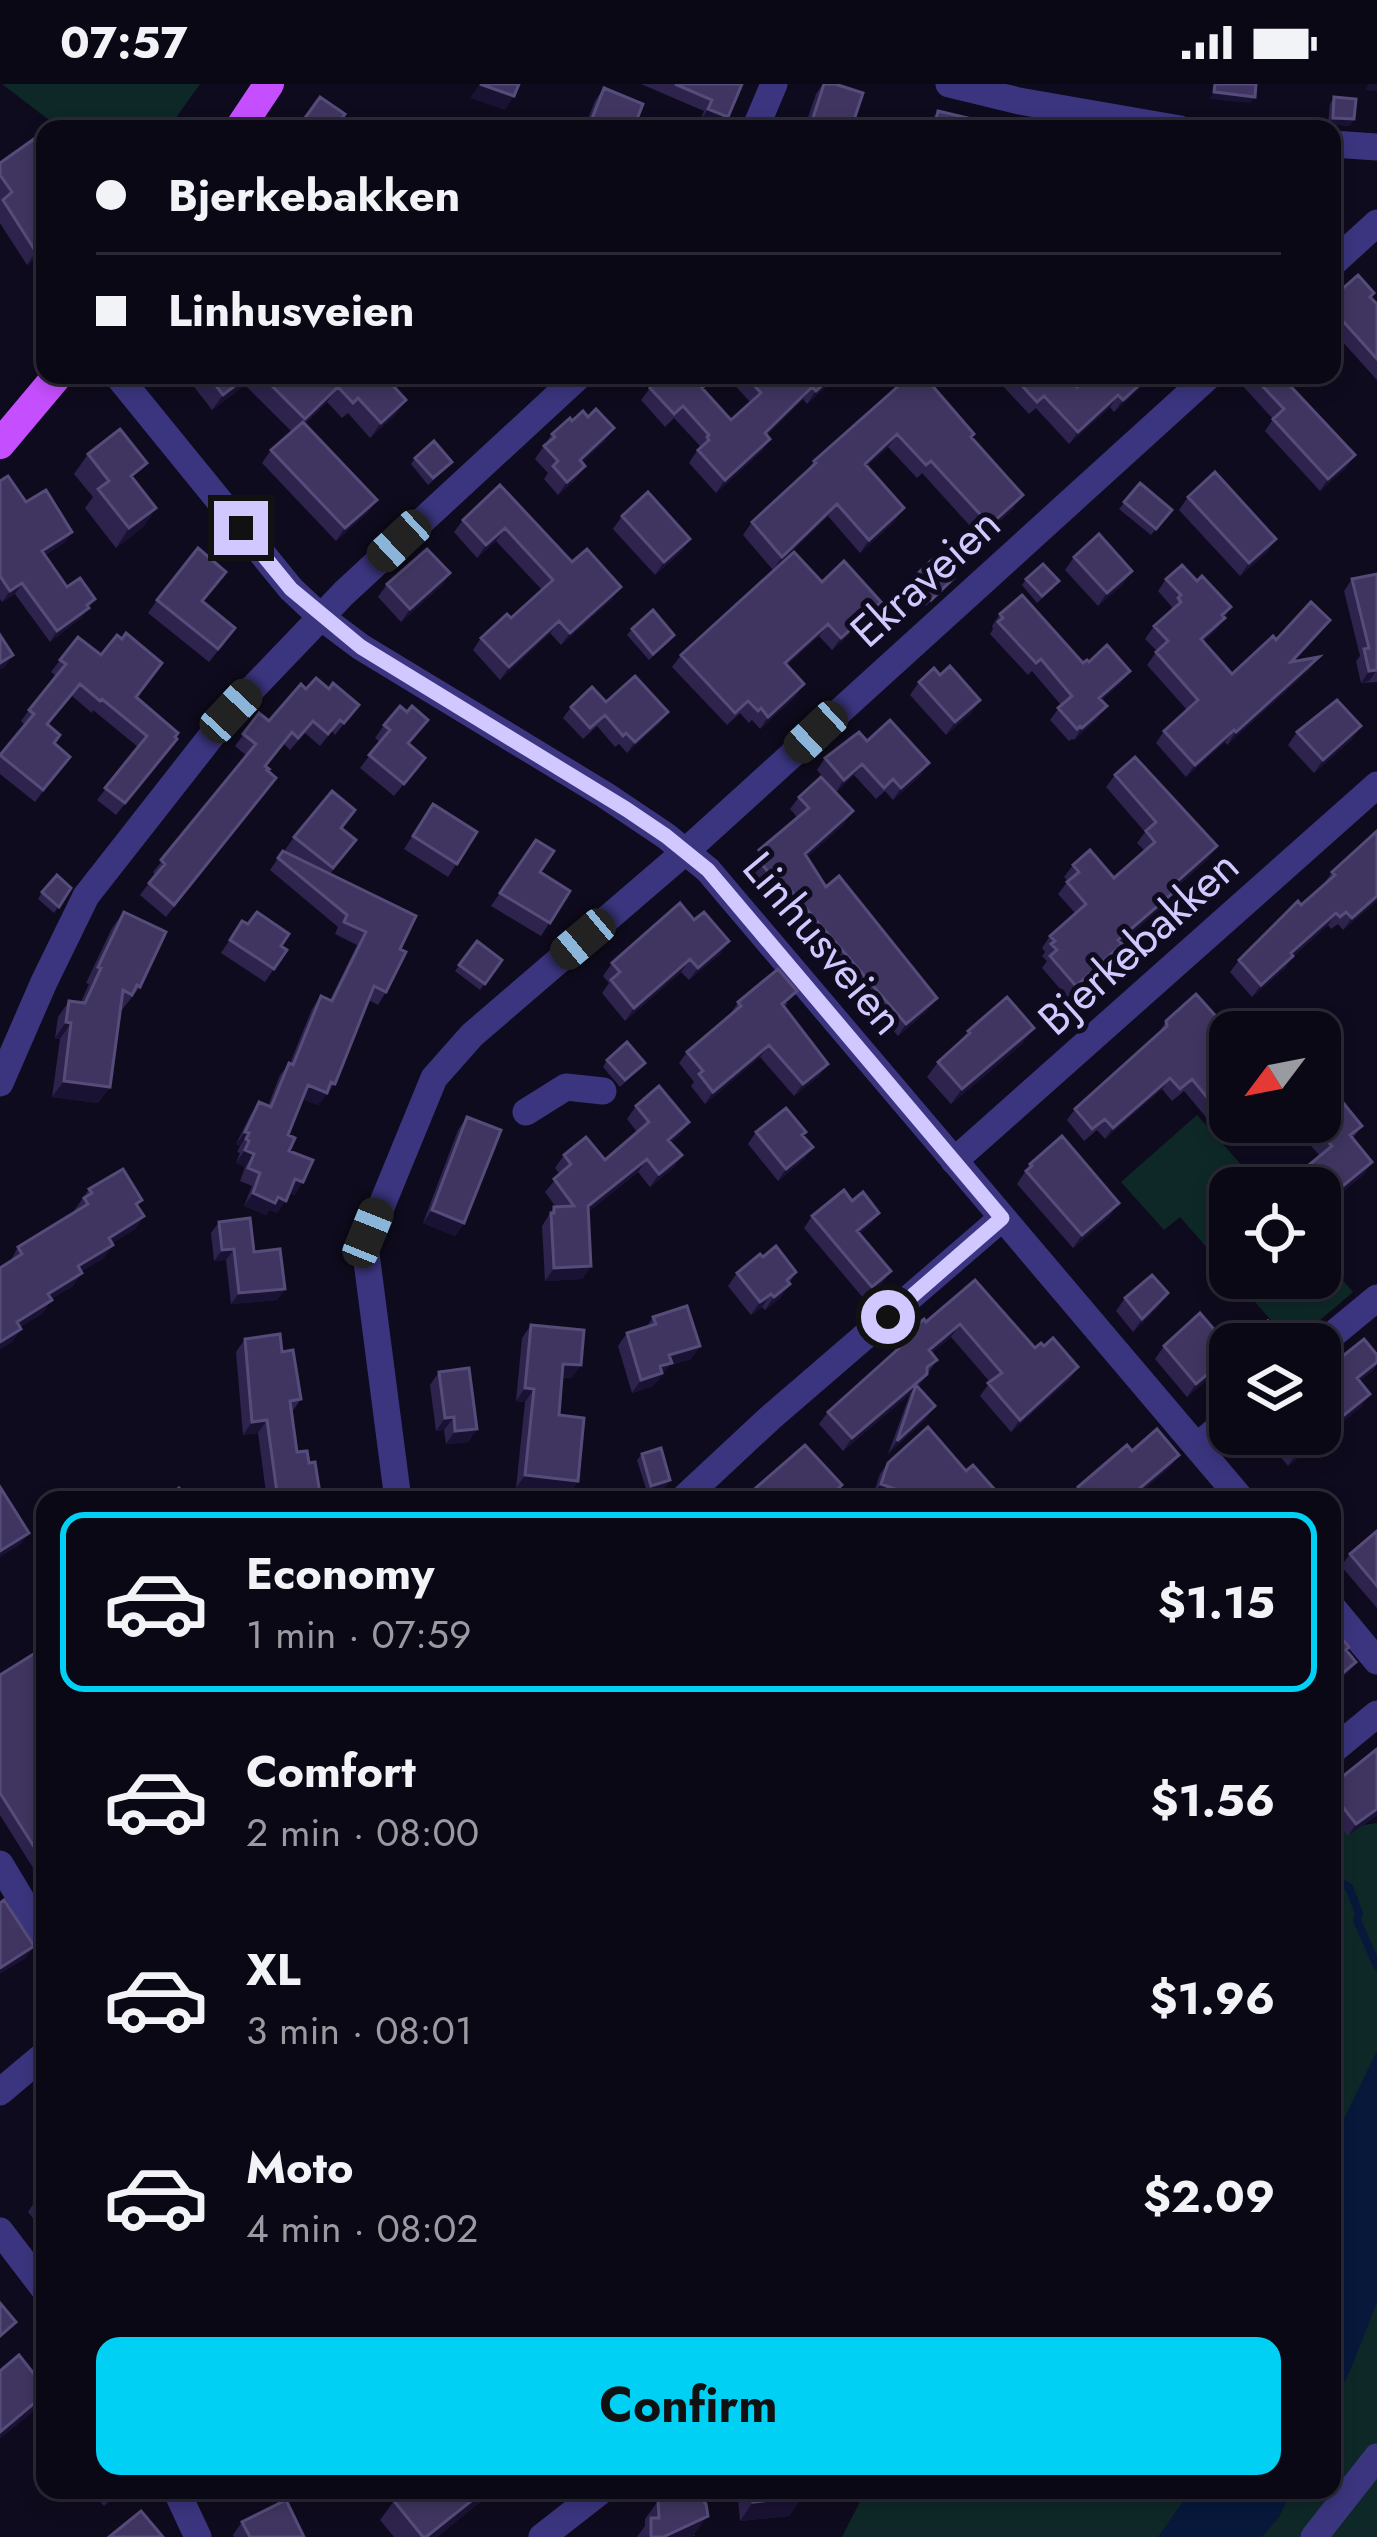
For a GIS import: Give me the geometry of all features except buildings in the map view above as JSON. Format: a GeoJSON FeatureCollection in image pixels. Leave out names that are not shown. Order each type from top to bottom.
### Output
{"type":"FeatureCollection","features":[{"type":"Feature","properties":{"kind":"main road"},"geometry":{"type":"LineString","coordinates":[[244,120],[269,84]]}},
{"type":"Feature","properties":{"kind":"main road"},"geometry":{"type":"LineString","coordinates":[[0,444],[50,384]]}},
{"type":"Feature","properties":{"kind":"street"},"geometry":{"type":"LineString","coordinates":[[758,120],[774,84]]}},
{"type":"Feature","properties":{"kind":"street"},"geometry":{"type":"LineString","coordinates":[[949,84],[1128,120]]}},
{"type":"Feature","properties":{"kind":"street"},"geometry":{"type":"LineString","coordinates":[[1341,144],[1377,147]]}},
{"type":"Feature","properties":{"kind":"street"},"geometry":{"type":"LineString","coordinates":[[1341,256],[1377,223]]}},
{"type":"Feature","properties":{"kind":"street","name":"Linhusveien"},"geometry":{"type":"LineString","coordinates":[[124,384],[278,574],[321,616],[361,647],[605,796],[686,851],[729,893],[1234,1491]]}},
{"type":"Feature","properties":{"kind":"street"},"geometry":{"type":"LineString","coordinates":[[0,1083],[86,896],[231,711],[373,565],[570,384]]}},
{"type":"Feature","properties":{"kind":"street","name":"Ekraveien"},"geometry":{"type":"LineString","coordinates":[[397,1491],[365,1246],[434,1078],[456,1051],[686,851],[1200,384]]}},
{"type":"Feature","properties":{"kind":"street","name":"Bjerkebakken"},"geometry":{"type":"LineString","coordinates":[[955,1161],[1377,785]]}},
{"type":"Feature","properties":{"kind":"street"},"geometry":{"type":"LineString","coordinates":[[526,1112],[566,1087],[603,1091]]}},
{"type":"Feature","properties":{"kind":"street"},"geometry":{"type":"LineString","coordinates":[[692,1491],[1002,1218]]}},
{"type":"Feature","properties":{"kind":"street"},"geometry":{"type":"LineString","coordinates":[[1341,1328],[1377,1298]]}},
{"type":"Feature","properties":{"kind":"street"},"geometry":{"type":"LineString","coordinates":[[1197,1447],[1209,1437]]}},
{"type":"Feature","properties":{"kind":"street"},"geometry":{"type":"LineString","coordinates":[[1341,1618],[1377,1660]]}},
{"type":"Feature","properties":{"kind":"street"},"geometry":{"type":"LineString","coordinates":[[1341,1744],[1377,1714]]}},
{"type":"Feature","properties":{"kind":"street"},"geometry":{"type":"LineString","coordinates":[[0,1864],[36,1924]]}},
{"type":"Feature","properties":{"kind":"street"},"geometry":{"type":"LineString","coordinates":[[0,2092],[36,2062]]}},
{"type":"Feature","properties":{"kind":"street"},"geometry":{"type":"LineString","coordinates":[[0,2231],[36,2278]]}},
{"type":"Feature","properties":{"kind":"street"},"geometry":{"type":"LineString","coordinates":[[1314,2537],[1377,2457]]}},
{"type":"Feature","properties":{"kind":"street"},"geometry":{"type":"LineString","coordinates":[[180,2499],[198,2537]]}},
{"type":"Feature","properties":{"kind":"street"},"geometry":{"type":"LineString","coordinates":[[542,2537],[591,2499]]}},
{"type":"Feature","properties":{"kind":"green space"},"geometry":{"type":"Polygon","coordinates":[[[2,84],[200,84],[174,120],[49,120],[2,84]]]}},
{"type":"Feature","properties":{"kind":"green space"},"geometry":{"type":"Polygon","coordinates":[[[1197,1115],[1209,1128],[1209,1143],[1222,1143],[1243,1167],[1209,1167],[1209,1250],[1180,1217],[1164,1230],[1121,1182],[1197,1115]]]}},
{"type":"Feature","properties":{"kind":"green space"},"geometry":{"type":"Polygon","coordinates":[[[1341,1278],[1353,1292],[1317,1323],[1274,1323],[1252,1299],[1341,1299],[1341,1278]]]}},
{"type":"Feature","properties":{"kind":"green space"},"geometry":{"type":"Polygon","coordinates":[[[1377,1823],[1377,2537],[842,2537],[861,2499],[1341,2499],[1341,1829],[1377,1823]]]}},
{"type":"Feature","properties":{"kind":"water"},"geometry":{"type":"Polygon","coordinates":[[[1377,2051],[1377,2302],[1341,2390],[1341,2125],[1377,2051]]]}},
{"type":"Feature","properties":{"kind":"water"},"geometry":{"type":"Polygon","coordinates":[[[1185,2499],[1288,2499],[1262,2537],[1158,2537],[1185,2499]]]}},
{"type":"Feature","properties":{"kind":"waterway"},"geometry":{"type":"LineString","coordinates":[[1341,1883],[1349,1887],[1377,1966]]}},
{"type":"Feature","properties":{"kind":"route"},"geometry":{"type":"LineString","coordinates":[[241,528],[291,589],[361,647],[626,809],[708,870],[1002,1218],[888,1317]]}}]}
